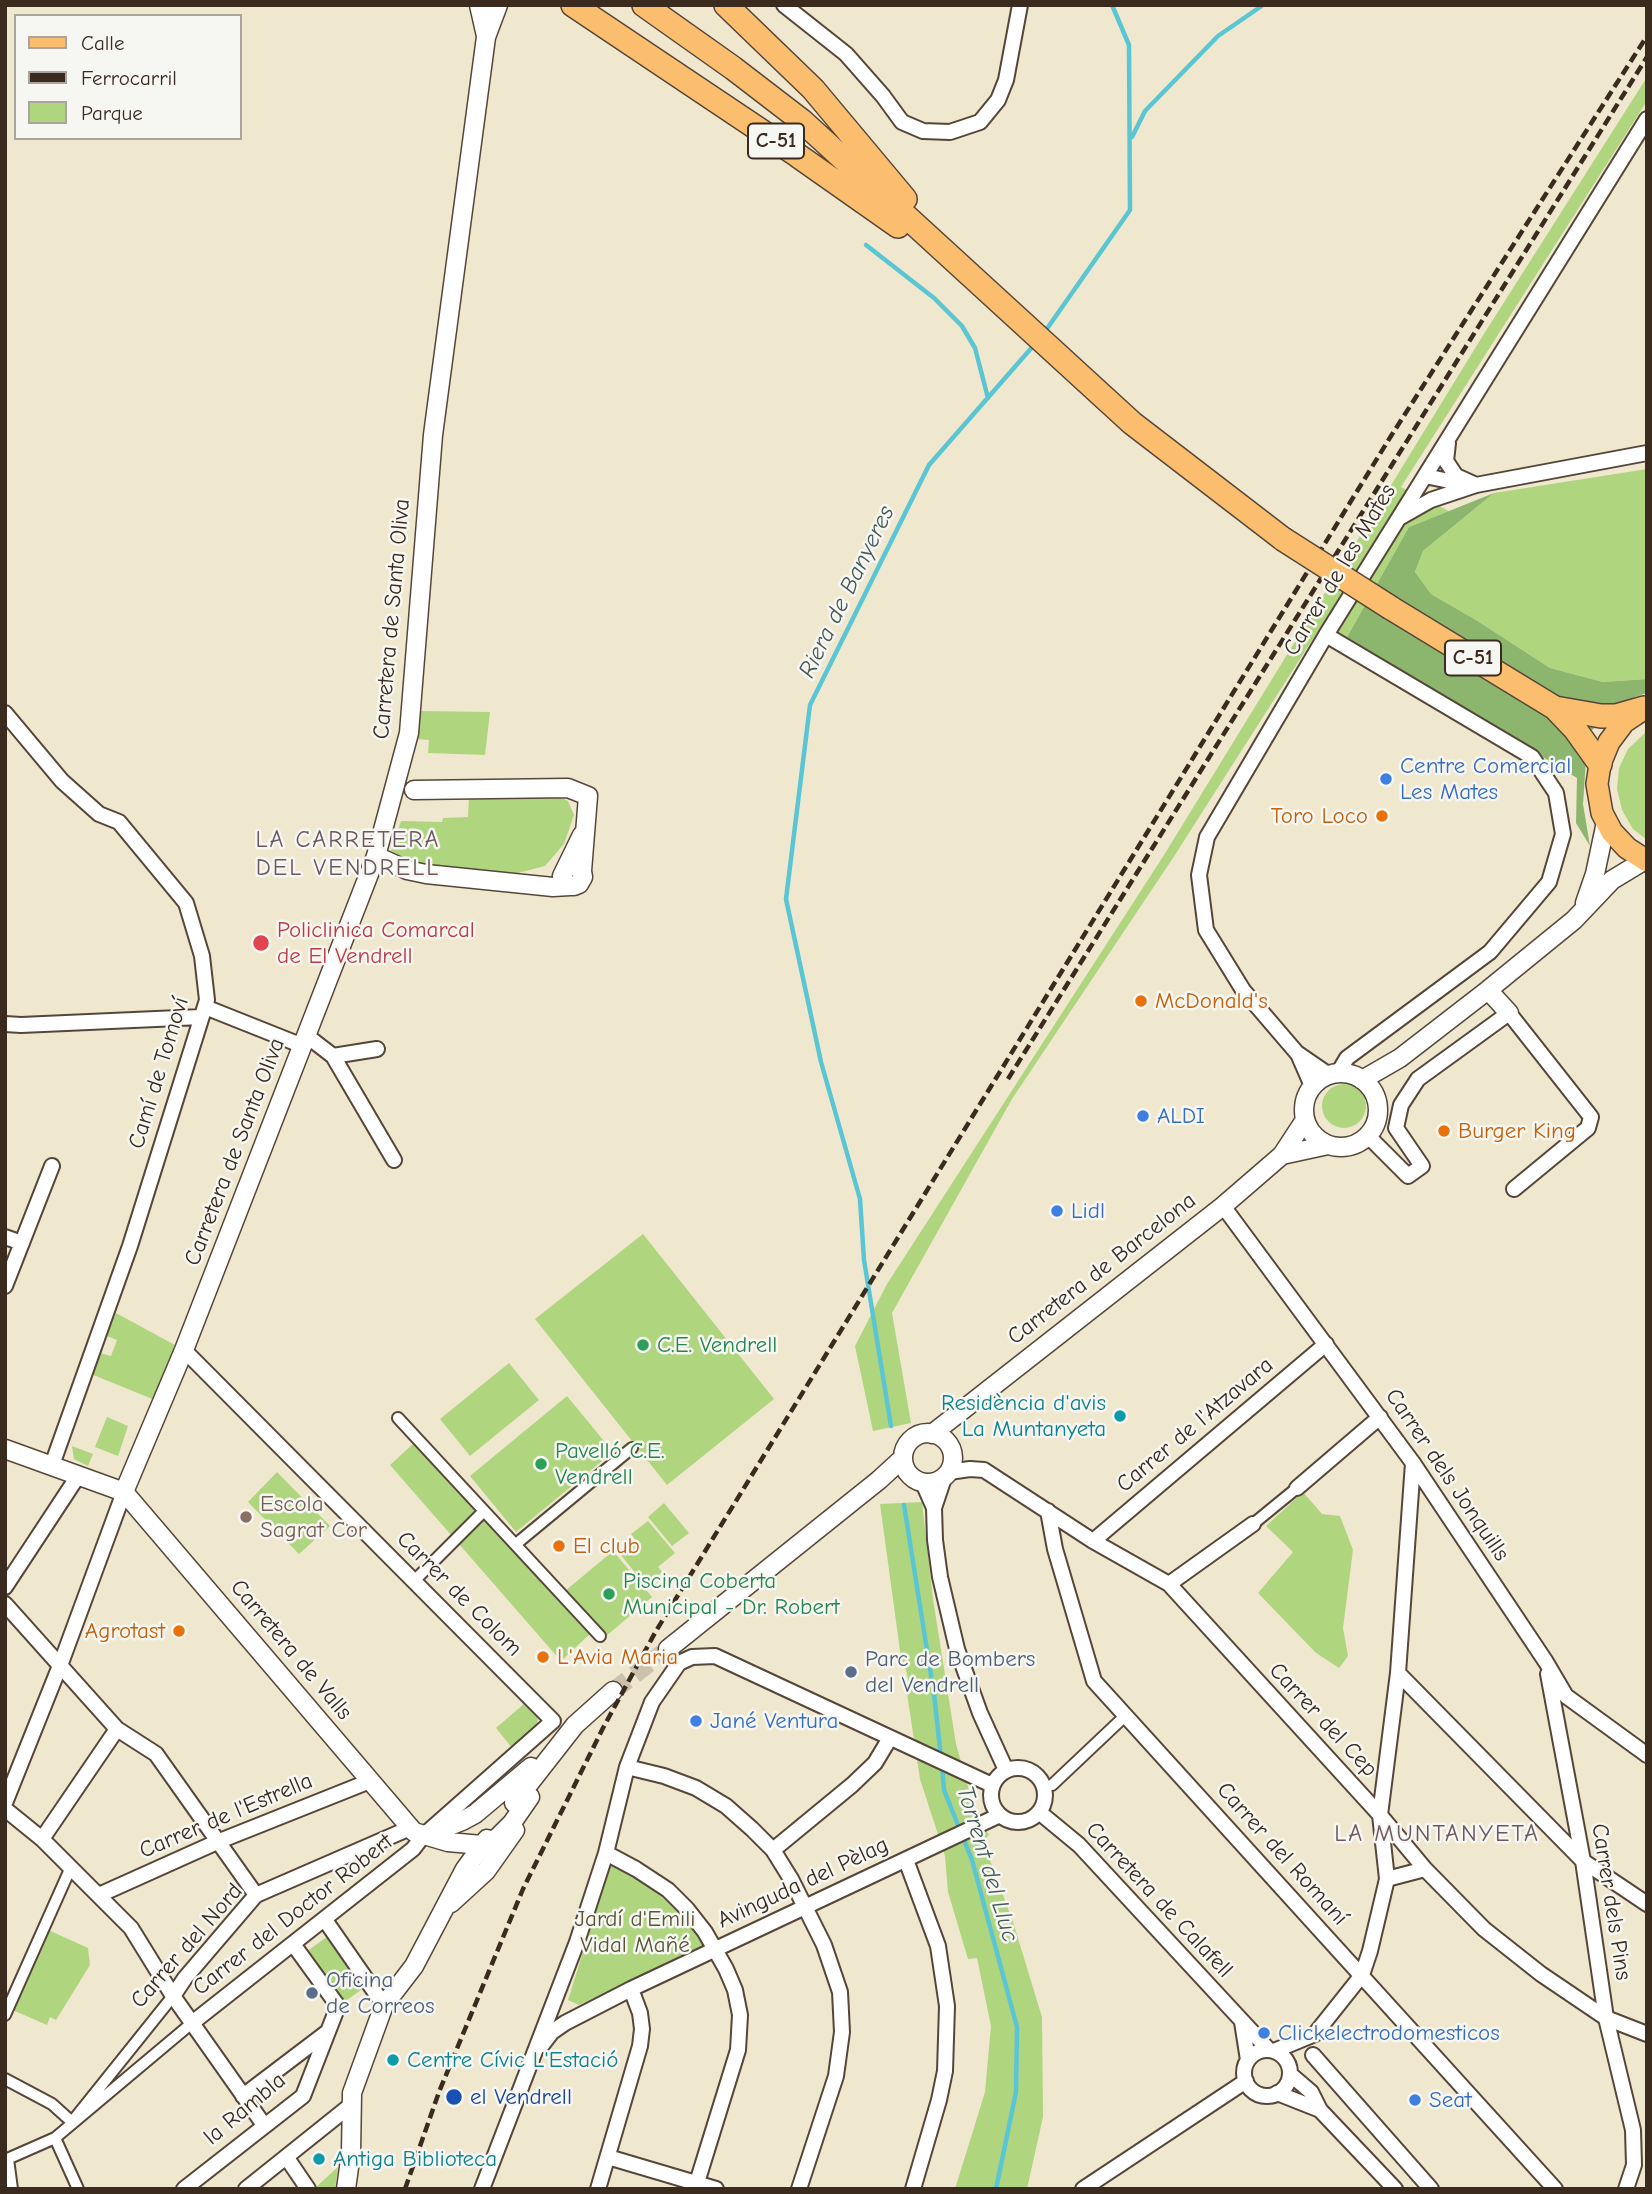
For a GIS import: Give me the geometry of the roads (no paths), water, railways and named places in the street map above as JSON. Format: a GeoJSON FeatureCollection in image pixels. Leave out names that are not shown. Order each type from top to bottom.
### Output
{"type":"FeatureCollection","features":[{"type":"Feature","properties":{"kind":"highway","name":"C-51"},"geometry":{"type":"LineString","coordinates":[[573,5],[797,155],[975,281]]}},
{"type":"Feature","properties":{"kind":"highway","name":"C-51"},"geometry":{"type":"LineString","coordinates":[[644,5],[802,121],[1132,423],[1283,539],[1555,708],[1575,729],[1600,764]]}},
{"type":"Feature","properties":{"kind":"highway"},"geometry":{"type":"LineString","coordinates":[[726,5],[813,89],[975,281]]}},
{"type":"Feature","properties":{"kind":"highway","name":"C-51"},"geometry":{"type":"LineString","coordinates":[[1555,708],[1601,716],[1616,716],[1645,708]]}},
{"type":"Feature","properties":{"kind":"main road"},"geometry":{"type":"LineString","coordinates":[[1645,708],[1633,715],[1616,732],[1603,752],[1598,794],[1606,822],[1627,848],[1646,861]]}},
{"type":"Feature","properties":{"kind":"street"},"geometry":{"type":"LineString","coordinates":[[479,5],[486,37]]}},
{"type":"Feature","properties":{"kind":"street"},"geometry":{"type":"LineString","coordinates":[[486,37],[498,5]]}},
{"type":"Feature","properties":{"kind":"street"},"geometry":{"type":"LineString","coordinates":[[784,5],[846,54],[902,121],[923,131],[950,132],[980,122],[998,100],[1006,80],[1020,5]]}},
{"type":"Feature","properties":{"kind":"street","name":"Carretera de Santa Oliva"},"geometry":{"type":"LineString","coordinates":[[124,1492],[184,1350],[376,856],[409,733],[433,435],[486,37]]}},
{"type":"Feature","properties":{"kind":"street","name":"Carrer de les Mates"},"geometry":{"type":"LineString","coordinates":[[1312,1086],[1297,1053],[1243,989],[1206,930],[1199,875],[1207,837],[1326,635],[1647,119]]}},
{"type":"Feature","properties":{"kind":"street"},"geometry":{"type":"LineString","coordinates":[[1453,428],[1446,447],[1447,461],[1456,476],[1476,485]]}},
{"type":"Feature","properties":{"kind":"street"},"geometry":{"type":"LineString","coordinates":[[1401,517],[1431,500],[1476,485],[1647,453]]}},
{"type":"Feature","properties":{"kind":"street"},"geometry":{"type":"LineString","coordinates":[[1425,476],[1476,485]]}},
{"type":"Feature","properties":{"kind":"street"},"geometry":{"type":"LineString","coordinates":[[1326,635],[1532,757],[1556,793],[1563,834],[1549,882],[1490,952],[1347,1058],[1333,1074],[1312,1086],[1304,1102],[1305,1120],[1313,1136],[1328,1145],[1342,1147],[1356,1144],[1368,1136],[1375,1125],[1378,1111],[1376,1098],[1362,1080],[1351,1074],[1333,1074]]}},
{"type":"Feature","properties":{"kind":"street","name":"Camí de Tomoví"},"geometry":{"type":"LineString","coordinates":[[5,713],[62,781],[99,814],[119,822],[186,904],[202,956],[207,1000],[130,1246],[52,1465]]}},
{"type":"Feature","properties":{"kind":"street"},"geometry":{"type":"LineString","coordinates":[[376,856],[414,872],[504,883],[553,887],[571,873],[584,829],[589,796],[568,788],[414,790]]}},
{"type":"Feature","properties":{"kind":"street"},"geometry":{"type":"LineString","coordinates":[[1584,906],[1595,874],[1606,822]]}},
{"type":"Feature","properties":{"kind":"street"},"geometry":{"type":"LineString","coordinates":[[1362,1080],[1400,1058],[1574,920],[1584,906],[1612,880],[1646,861]]}},
{"type":"Feature","properties":{"kind":"street"},"geometry":{"type":"LineString","coordinates":[[1488,990],[1591,1117],[1588,1128],[1514,1189]]}},
{"type":"Feature","properties":{"kind":"street"},"geometry":{"type":"LineString","coordinates":[[5,1024],[203,1012],[305,1041],[332,1056],[394,1160]]}},
{"type":"Feature","properties":{"kind":"street"},"geometry":{"type":"LineString","coordinates":[[1368,1136],[1408,1176],[1422,1166],[1396,1128],[1401,1105],[1419,1079],[1509,1013]]}},
{"type":"Feature","properties":{"kind":"street"},"geometry":{"type":"LineString","coordinates":[[332,1056],[377,1049]]}},
{"type":"Feature","properties":{"kind":"street","name":"Carrer de les Mates"},"geometry":{"type":"LineString","coordinates":[[1297,1053],[1333,1074]]}},
{"type":"Feature","properties":{"kind":"street"},"geometry":{"type":"LineString","coordinates":[[1376,1098],[1400,1058]]}},
{"type":"Feature","properties":{"kind":"street","name":"Carretera de Barcelona"},"geometry":{"type":"LineString","coordinates":[[940,1438],[950,1421],[1071,1323],[1223,1206],[1282,1155],[1305,1120]]}},
{"type":"Feature","properties":{"kind":"street","name":"Carretera de Barcelona"},"geometry":{"type":"LineString","coordinates":[[1282,1155],[1328,1145]]}},
{"type":"Feature","properties":{"kind":"street"},"geometry":{"type":"LineString","coordinates":[[5,1286],[52,1166]]}},
{"type":"Feature","properties":{"kind":"street","name":"Carrer dels Jonquills"},"geometry":{"type":"LineString","coordinates":[[1223,1206],[1413,1463],[1566,1696],[1647,1755]]}},
{"type":"Feature","properties":{"kind":"street"},"geometry":{"type":"LineString","coordinates":[[5,1237],[22,1243]]}},
{"type":"Feature","properties":{"kind":"street","name":"Carrer de l'Atzavara"},"geometry":{"type":"LineString","coordinates":[[1093,1541],[1326,1344]]}},
{"type":"Feature","properties":{"kind":"street","name":"Carrer de Colom"},"geometry":{"type":"LineString","coordinates":[[184,1350],[553,1721]]}},
{"type":"Feature","properties":{"kind":"street"},"geometry":{"type":"LineString","coordinates":[[1169,1584],[1253,1524],[1380,1417]]}},
{"type":"Feature","properties":{"kind":"street"},"geometry":{"type":"LineString","coordinates":[[398,1418],[600,1636]]}},
{"type":"Feature","properties":{"kind":"street"},"geometry":{"type":"LineString","coordinates":[[934,1508],[917,1480],[905,1468],[903,1458],[905,1447],[912,1439],[922,1434],[940,1438],[953,1458],[934,1508],[940,1577],[957,1649],[980,1713],[1006,1770]]}},
{"type":"Feature","properties":{"kind":"street"},"geometry":{"type":"LineString","coordinates":[[5,1448],[124,1492],[61,1663],[5,1803]]}},
{"type":"Feature","properties":{"kind":"street"},"geometry":{"type":"LineString","coordinates":[[516,1544],[632,1448]]}},
{"type":"Feature","properties":{"kind":"street"},"geometry":{"type":"LineString","coordinates":[[668,1649],[903,1458]]}},
{"type":"Feature","properties":{"kind":"street"},"geometry":{"type":"LineString","coordinates":[[1313,2055],[1290,2071],[1285,2087],[1277,2093],[1265,2096],[1259,2094],[1246,2081],[1245,2067],[1257,2052],[1271,2050],[1315,2034],[1362,1975],[1370,1951],[1387,1879],[1380,1815],[1398,1673],[1413,1463]]}},
{"type":"Feature","properties":{"kind":"street","name":"Carrer del Cep"},"geometry":{"type":"LineString","coordinates":[[946,1475],[970,1469],[984,1470],[1093,1541],[1169,1584],[1380,1815],[1425,1869],[1484,1929],[1541,1974],[1606,2018],[1647,2034]]}},
{"type":"Feature","properties":{"kind":"street"},"geometry":{"type":"LineString","coordinates":[[879,1479],[932,1483],[946,1475]]}},
{"type":"Feature","properties":{"kind":"street"},"geometry":{"type":"LineString","coordinates":[[5,1587],[78,1476]]}},
{"type":"Feature","properties":{"kind":"street","name":"Carretera de Valls"},"geometry":{"type":"LineString","coordinates":[[124,1492],[416,1832]]}},
{"type":"Feature","properties":{"kind":"street"},"geometry":{"type":"LineString","coordinates":[[414,1581],[484,1511]]}},
{"type":"Feature","properties":{"kind":"street","name":"Carrer del Romaní"},"geometry":{"type":"LineString","coordinates":[[1048,1511],[1055,1549],[1094,1681],[1555,2189]]}},
{"type":"Feature","properties":{"kind":"street"},"geometry":{"type":"LineString","coordinates":[[5,1604],[61,1663],[117,1729],[156,1755],[256,1895]]}},
{"type":"Feature","properties":{"kind":"street"},"geometry":{"type":"LineString","coordinates":[[482,2189],[577,1942],[606,1853],[626,1767],[652,1702],[679,1663],[703,1656],[715,1656],[992,1785]]}},
{"type":"Feature","properties":{"kind":"street","name":"Carrer dels Pins"},"geometry":{"type":"LineString","coordinates":[[1546,1662],[1583,1861],[1606,2018],[1633,2130],[1634,2165],[1626,2189]]}},
{"type":"Feature","properties":{"kind":"street"},"geometry":{"type":"LineString","coordinates":[[1398,1673],[1583,1861],[1647,1904]]}},
{"type":"Feature","properties":{"kind":"street"},"geometry":{"type":"LineString","coordinates":[[450,1833],[496,1798],[613,1691]]}},
{"type":"Feature","properties":{"kind":"street"},"geometry":{"type":"LineString","coordinates":[[1052,1785],[1125,1716]]}},
{"type":"Feature","properties":{"kind":"street","name":"Carrer del Doctor Robert"},"geometry":{"type":"LineString","coordinates":[[6,2159],[55,2138],[192,2023],[413,1849],[416,1832],[553,1721]]}},
{"type":"Feature","properties":{"kind":"street"},"geometry":{"type":"LineString","coordinates":[[471,1874],[482,1845],[575,1725]]}},
{"type":"Feature","properties":{"kind":"street"},"geometry":{"type":"LineString","coordinates":[[42,1839],[117,1729]]}},
{"type":"Feature","properties":{"kind":"street"},"geometry":{"type":"LineString","coordinates":[[773,1850],[859,1778],[874,1763],[890,1738]]}},
{"type":"Feature","properties":{"kind":"street"},"geometry":{"type":"LineString","coordinates":[[346,2189],[351,2153],[353,2087],[384,2005],[414,1966],[448,1905],[471,1874],[509,1839],[530,1797],[541,1767]]}},
{"type":"Feature","properties":{"kind":"street"},"geometry":{"type":"LineString","coordinates":[[626,1767],[664,1776],[696,1788],[726,1806],[773,1850],[807,1907],[824,1945],[840,1992],[842,2032],[836,2076],[799,2189]]}},
{"type":"Feature","properties":{"kind":"street"},"geometry":{"type":"LineString","coordinates":[[1006,1770],[1030,1770],[1042,1781],[1045,1797],[1039,1812],[1033,1817],[1016,1822],[1000,1815],[993,1804],[992,1785],[1006,1770]]}},
{"type":"Feature","properties":{"kind":"street","name":"Carrer de l'Estrella"},"geometry":{"type":"LineString","coordinates":[[99,1895],[217,1842],[370,1781]]}},
{"type":"Feature","properties":{"kind":"street"},"geometry":{"type":"LineString","coordinates":[[482,1845],[497,1838],[530,1797]]}},
{"type":"Feature","properties":{"kind":"street"},"geometry":{"type":"LineString","coordinates":[[5,1809],[42,1839],[131,1928],[173,1996],[264,2126]]}},
{"type":"Feature","properties":{"kind":"street","name":"Carretera de Calafell"},"geometry":{"type":"LineString","coordinates":[[1039,1812],[1079,1845],[1271,2050]]}},
{"type":"Feature","properties":{"kind":"street","name":"Avinguda del Pèlag"},"geometry":{"type":"LineString","coordinates":[[531,2064],[552,2032],[587,2011],[1000,1815]]}},
{"type":"Feature","properties":{"kind":"street"},"geometry":{"type":"LineString","coordinates":[[416,1832],[471,1833],[482,1845]]}},
{"type":"Feature","properties":{"kind":"street","name":"Carrer del Nord"},"geometry":{"type":"LineString","coordinates":[[72,2122],[185,1978],[256,1895],[416,1832]]}},
{"type":"Feature","properties":{"kind":"street"},"geometry":{"type":"LineString","coordinates":[[450,1833],[471,1874]]}},
{"type":"Feature","properties":{"kind":"street"},"geometry":{"type":"LineString","coordinates":[[606,1853],[636,1868],[668,1890],[687,1909],[715,1949],[735,1990],[740,2015],[738,2050],[696,2186]]}},
{"type":"Feature","properties":{"kind":"street"},"geometry":{"type":"LineString","coordinates":[[906,1860],[938,1946],[947,2006],[945,2071],[913,2189]]}},
{"type":"Feature","properties":{"kind":"street"},"geometry":{"type":"LineString","coordinates":[[5,2015],[71,1867]]}},
{"type":"Feature","properties":{"kind":"street"},"geometry":{"type":"LineString","coordinates":[[1387,1879],[1425,1869]]}},
{"type":"Feature","properties":{"kind":"street"},"geometry":{"type":"LineString","coordinates":[[325,1920],[384,2005]]}},
{"type":"Feature","properties":{"kind":"street","name":"la Rambla"},"geometry":{"type":"LineString","coordinates":[[184,2189],[303,2096],[338,2006],[293,1944]]}},
{"type":"Feature","properties":{"kind":"street"},"geometry":{"type":"LineString","coordinates":[[598,2189],[640,2046],[640,2013],[631,1989]]}},
{"type":"Feature","properties":{"kind":"street","name":"Avinguda del Pèlag"},"geometry":{"type":"LineString","coordinates":[[551,2012],[587,2011]]}},
{"type":"Feature","properties":{"kind":"street"},"geometry":{"type":"LineString","coordinates":[[1242,2022],[1248,2060]]}},
{"type":"Feature","properties":{"kind":"street"},"geometry":{"type":"LineString","coordinates":[[243,2096],[327,2032]]}},
{"type":"Feature","properties":{"kind":"street"},"geometry":{"type":"LineString","coordinates":[[1315,2034],[1313,2055],[1431,2189]]}},
{"type":"Feature","properties":{"kind":"street"},"geometry":{"type":"LineString","coordinates":[[1271,2050],[1286,2059],[1290,2071],[1311,2092],[1320,2109],[1395,2189]]}},
{"type":"Feature","properties":{"kind":"street"},"geometry":{"type":"LineString","coordinates":[[5,2079],[52,2104],[72,2122]]}},
{"type":"Feature","properties":{"kind":"street"},"geometry":{"type":"LineString","coordinates":[[1083,2189],[1246,2081]]}},
{"type":"Feature","properties":{"kind":"street"},"geometry":{"type":"LineString","coordinates":[[1277,2093],[1320,2109]]}},
{"type":"Feature","properties":{"kind":"street"},"geometry":{"type":"LineString","coordinates":[[246,2189],[351,2105]]}},
{"type":"Feature","properties":{"kind":"street"},"geometry":{"type":"LineString","coordinates":[[55,2138],[78,2189]]}},
{"type":"Feature","properties":{"kind":"street"},"geometry":{"type":"LineString","coordinates":[[608,2157],[696,2186],[716,2189]]}},
{"type":"Feature","properties":{"kind":"street"},"geometry":{"type":"LineString","coordinates":[[287,2158],[308,2189]]}},
{"type":"Feature","properties":{"kind":"street"},"geometry":{"type":"LineString","coordinates":[[6,2159],[12,2189]]}},
{"type":"Feature","properties":{"kind":"waterway","name":"Riera de Banyeres"},"geometry":{"type":"LineString","coordinates":[[1044,333],[1130,210],[1129,45],[1112,5]]}},
{"type":"Feature","properties":{"kind":"waterway"},"geometry":{"type":"LineString","coordinates":[[1132,137],[1145,111],[1218,36],[1263,5]]}},
{"type":"Feature","properties":{"kind":"waterway"},"geometry":{"type":"LineString","coordinates":[[866,245],[934,298],[962,326],[975,348],[988,398]]}},
{"type":"Feature","properties":{"kind":"waterway","name":"Riera de Banyeres"},"geometry":{"type":"LineString","coordinates":[[891,1426],[864,1260],[860,1199],[821,1062],[786,899],[810,705],[929,465],[1034,345]]}},
{"type":"Feature","properties":{"kind":"waterway","name":"Torrent del Lluc"},"geometry":{"type":"LineString","coordinates":[[904,1505],[934,1694],[941,1757]]}},
{"type":"Feature","properties":{"kind":"waterway","name":"Torrent del Lluc"},"geometry":{"type":"LineString","coordinates":[[942,1766],[944,1790],[972,1860],[1017,2027],[1016,2092],[996,2189]]}},
{"type":"Feature","properties":{"kind":"tunnel"},"geometry":{"type":"LineString","coordinates":[[613,1691],[668,1649]]}},
{"type":"Feature","properties":{"kind":"railway"},"geometry":{"type":"LineString","coordinates":[[405,2189],[439,2092],[523,1889],[603,1728],[656,1631],[1391,436],[1647,36]]}},
{"type":"Feature","properties":{"kind":"railway"},"geometry":{"type":"LineString","coordinates":[[1008,1079],[1647,57]]}},
{"type":"Feature","properties":{"kind":"place","name":"Centre Comercial Les Mates"},"geometry":{"type":"Point","coordinates":[1386,779]}},
{"type":"Feature","properties":{"kind":"place","name":"Toro Loco"},"geometry":{"type":"Point","coordinates":[1382,816]}},
{"type":"Feature","properties":{"kind":"place","name":"Policlinica Comarcal de El Vendrell"},"geometry":{"type":"Point","coordinates":[261,943]}},
{"type":"Feature","properties":{"kind":"place","name":"McDonald's"},"geometry":{"type":"Point","coordinates":[1141,1001]}},
{"type":"Feature","properties":{"kind":"place","name":"ALDI"},"geometry":{"type":"Point","coordinates":[1143,1116]}},
{"type":"Feature","properties":{"kind":"place","name":"Burger King"},"geometry":{"type":"Point","coordinates":[1444,1131]}},
{"type":"Feature","properties":{"kind":"place","name":"Lidl"},"geometry":{"type":"Point","coordinates":[1057,1211]}},
{"type":"Feature","properties":{"kind":"place","name":"C.E. Vendrell"},"geometry":{"type":"Point","coordinates":[643,1345]}},
{"type":"Feature","properties":{"kind":"place","name":"Residència d'avis La Muntanyeta"},"geometry":{"type":"Point","coordinates":[1120,1416]}},
{"type":"Feature","properties":{"kind":"place","name":"Pavelló C.E. Vendrell"},"geometry":{"type":"Point","coordinates":[541,1464]}},
{"type":"Feature","properties":{"kind":"place","name":"Escola Sagrat Cor"},"geometry":{"type":"Point","coordinates":[246,1517]}},
{"type":"Feature","properties":{"kind":"place","name":"El club"},"geometry":{"type":"Point","coordinates":[559,1546]}},
{"type":"Feature","properties":{"kind":"place","name":"Piscina Coberta Municipal - Dr. Robert"},"geometry":{"type":"Point","coordinates":[609,1594]}},
{"type":"Feature","properties":{"kind":"place","name":"Agrotast"},"geometry":{"type":"Point","coordinates":[179,1631]}},
{"type":"Feature","properties":{"kind":"place","name":"L'Avia Maria"},"geometry":{"type":"Point","coordinates":[543,1657]}},
{"type":"Feature","properties":{"kind":"place","name":"Parc de Bombers del Vendrell"},"geometry":{"type":"Point","coordinates":[851,1672]}},
{"type":"Feature","properties":{"kind":"place","name":"Jané Ventura"},"geometry":{"type":"Point","coordinates":[696,1721]}},
{"type":"Feature","properties":{"kind":"place","name":"Oficina de Correos"},"geometry":{"type":"Point","coordinates":[312,1993]}},
{"type":"Feature","properties":{"kind":"place","name":"Clickelectrodomesticos"},"geometry":{"type":"Point","coordinates":[1264,2033]}},
{"type":"Feature","properties":{"kind":"place","name":"Centre Cívic L'Estació"},"geometry":{"type":"Point","coordinates":[393,2060]}},
{"type":"Feature","properties":{"kind":"place","name":"el Vendrell"},"geometry":{"type":"Point","coordinates":[454,2097]}},
{"type":"Feature","properties":{"kind":"place","name":"Seat"},"geometry":{"type":"Point","coordinates":[1415,2100]}},
{"type":"Feature","properties":{"kind":"place","name":"Antiga Biblioteca"},"geometry":{"type":"Point","coordinates":[319,2159]}},
{"type":"Feature","properties":{"kind":"district","name":"LA CARRETERA DEL VENDRELL"},"geometry":{"type":"Point","coordinates":[348,854]}},
{"type":"Feature","properties":{"kind":"district","name":"LA MUNTANYETA"},"geometry":{"type":"Point","coordinates":[1437,1834]}},
{"type":"Feature","properties":{"kind":"park label","name":"Jardí d'Emili Vidal Mañé"},"geometry":{"type":"Point","coordinates":[635,1932]}}]}
